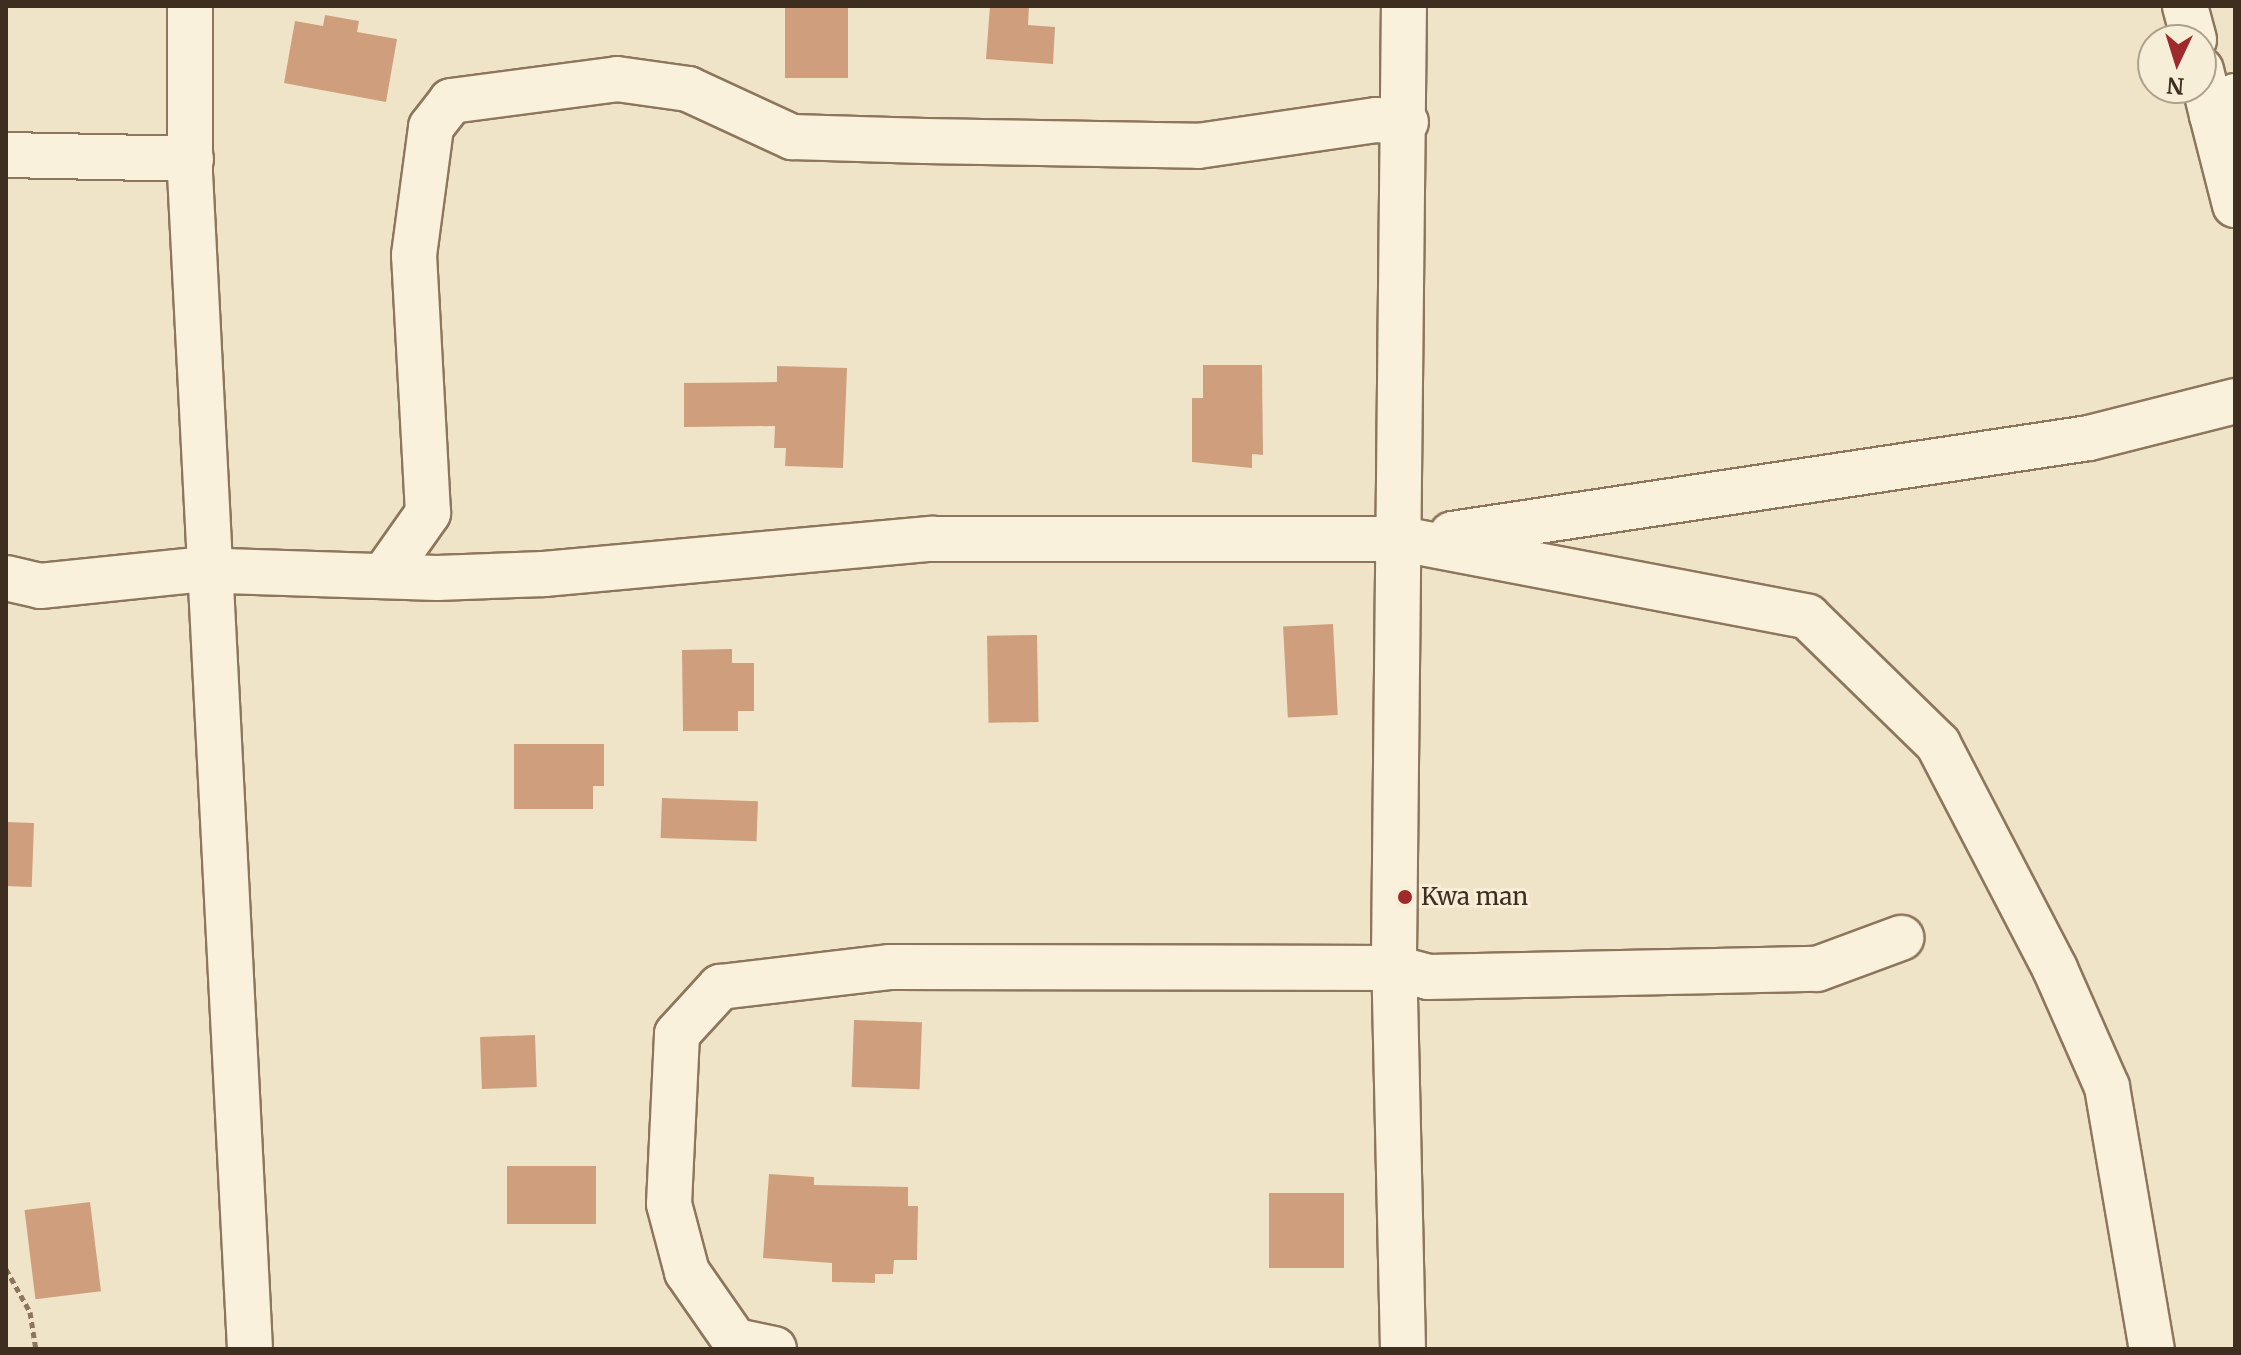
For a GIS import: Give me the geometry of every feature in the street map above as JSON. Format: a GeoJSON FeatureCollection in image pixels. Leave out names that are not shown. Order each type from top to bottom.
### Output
{"type":"FeatureCollection","features":[{"type":"Feature","properties":{"kind":"street"},"geometry":{"type":"LineString","coordinates":[[190,6],[191,159],[250,1349]]}},
{"type":"Feature","properties":{"kind":"street"},"geometry":{"type":"LineString","coordinates":[[1403,1349],[1395,968],[1408,539],[1404,6]]}},
{"type":"Feature","properties":{"kind":"street"},"geometry":{"type":"LineString","coordinates":[[385,574],[428,513],[414,255],[431,127],[451,101],[617,79],[688,89],[792,137],[940,141],[1198,146],[1376,120],[1406,122]]}},
{"type":"Feature","properties":{"kind":"street"},"geometry":{"type":"LineString","coordinates":[[2224,105],[2235,205]]}},
{"type":"Feature","properties":{"kind":"street"},"geometry":{"type":"LineString","coordinates":[[6,155],[191,159]]}},
{"type":"Feature","properties":{"kind":"street"},"geometry":{"type":"LineString","coordinates":[[6,578],[40,586],[211,570],[544,574],[932,539],[1408,539],[2089,438],[2235,401]]}},
{"type":"Feature","properties":{"kind":"street"},"geometry":{"type":"LineString","coordinates":[[1408,539],[1808,617],[1938,744],[2055,969],[2107,1087],[2152,1349]]}},
{"type":"Feature","properties":{"kind":"street"},"geometry":{"type":"LineString","coordinates":[[774,1349],[735,1341],[687,1272],[669,1204],[677,1034],[720,987],[889,967],[1395,968],[1428,977],[1817,969],[1901,938]]}},
{"type":"Feature","properties":{"kind":"path"},"geometry":{"type":"LineString","coordinates":[[6,1269],[30,1312],[36,1349]]}},
{"type":"Feature","properties":{"kind":"building"},"geometry":{"type":"Polygon","coordinates":[[[785,6],[848,6],[848,78],[785,78],[785,6]]]}},
{"type":"Feature","properties":{"kind":"building"},"geometry":{"type":"Polygon","coordinates":[[[990,6],[1029,6],[1028,25],[1055,27],[1053,64],[986,59],[990,6]]]}},
{"type":"Feature","properties":{"kind":"building"},"geometry":{"type":"Polygon","coordinates":[[[325,15],[359,21],[357,32],[397,39],[386,102],[284,83],[295,21],[323,26],[325,15]]]}},
{"type":"Feature","properties":{"kind":"building"},"geometry":{"type":"Polygon","coordinates":[[[1203,365],[1262,365],[1263,455],[1252,454],[1252,468],[1192,462],[1192,398],[1203,398],[1203,365]]]}},
{"type":"Feature","properties":{"kind":"building"},"geometry":{"type":"Polygon","coordinates":[[[777,366],[847,368],[843,468],[785,466],[786,448],[774,448],[775,426],[684,427],[684,383],[777,382],[777,366]]]}},
{"type":"Feature","properties":{"kind":"building"},"geometry":{"type":"Polygon","coordinates":[[[1333,624],[1338,715],[1288,717],[1283,627],[1333,624]]]}},
{"type":"Feature","properties":{"kind":"building"},"geometry":{"type":"Polygon","coordinates":[[[1037,635],[1039,722],[989,723],[987,636],[1037,635]]]}},
{"type":"Feature","properties":{"kind":"building"},"geometry":{"type":"Polygon","coordinates":[[[732,649],[732,663],[754,663],[754,711],[738,711],[738,731],[683,731],[682,650],[732,649]]]}},
{"type":"Feature","properties":{"kind":"building"},"geometry":{"type":"Polygon","coordinates":[[[514,744],[604,744],[604,786],[593,786],[593,809],[514,809],[514,744]]]}},
{"type":"Feature","properties":{"kind":"building"},"geometry":{"type":"Polygon","coordinates":[[[662,798],[758,801],[757,841],[661,838],[662,798]]]}},
{"type":"Feature","properties":{"kind":"building"},"geometry":{"type":"Polygon","coordinates":[[[6,822],[34,823],[32,887],[6,886],[6,822]]]}},
{"type":"Feature","properties":{"kind":"building"},"geometry":{"type":"Polygon","coordinates":[[[854,1020],[922,1022],[920,1089],[852,1087],[854,1020]]]}},
{"type":"Feature","properties":{"kind":"building"},"geometry":{"type":"Polygon","coordinates":[[[535,1035],[537,1087],[482,1089],[480,1037],[535,1035]]]}},
{"type":"Feature","properties":{"kind":"building"},"geometry":{"type":"Polygon","coordinates":[[[507,1166],[596,1166],[596,1224],[507,1224],[507,1166]]]}},
{"type":"Feature","properties":{"kind":"building"},"geometry":{"type":"Polygon","coordinates":[[[769,1174],[814,1177],[814,1185],[908,1187],[908,1206],[918,1206],[917,1260],[894,1260],[893,1274],[875,1274],[875,1283],[832,1282],[832,1263],[763,1258],[769,1174]]]}},
{"type":"Feature","properties":{"kind":"building"},"geometry":{"type":"Polygon","coordinates":[[[1269,1193],[1344,1193],[1344,1268],[1269,1268],[1269,1193]]]}},
{"type":"Feature","properties":{"kind":"building"},"geometry":{"type":"Polygon","coordinates":[[[90,1202],[101,1291],[35,1299],[24,1210],[90,1202]]]}},
{"type":"Feature","properties":{"kind":"place","name":"Kwa man"},"geometry":{"type":"Point","coordinates":[1405,897]}}]}
